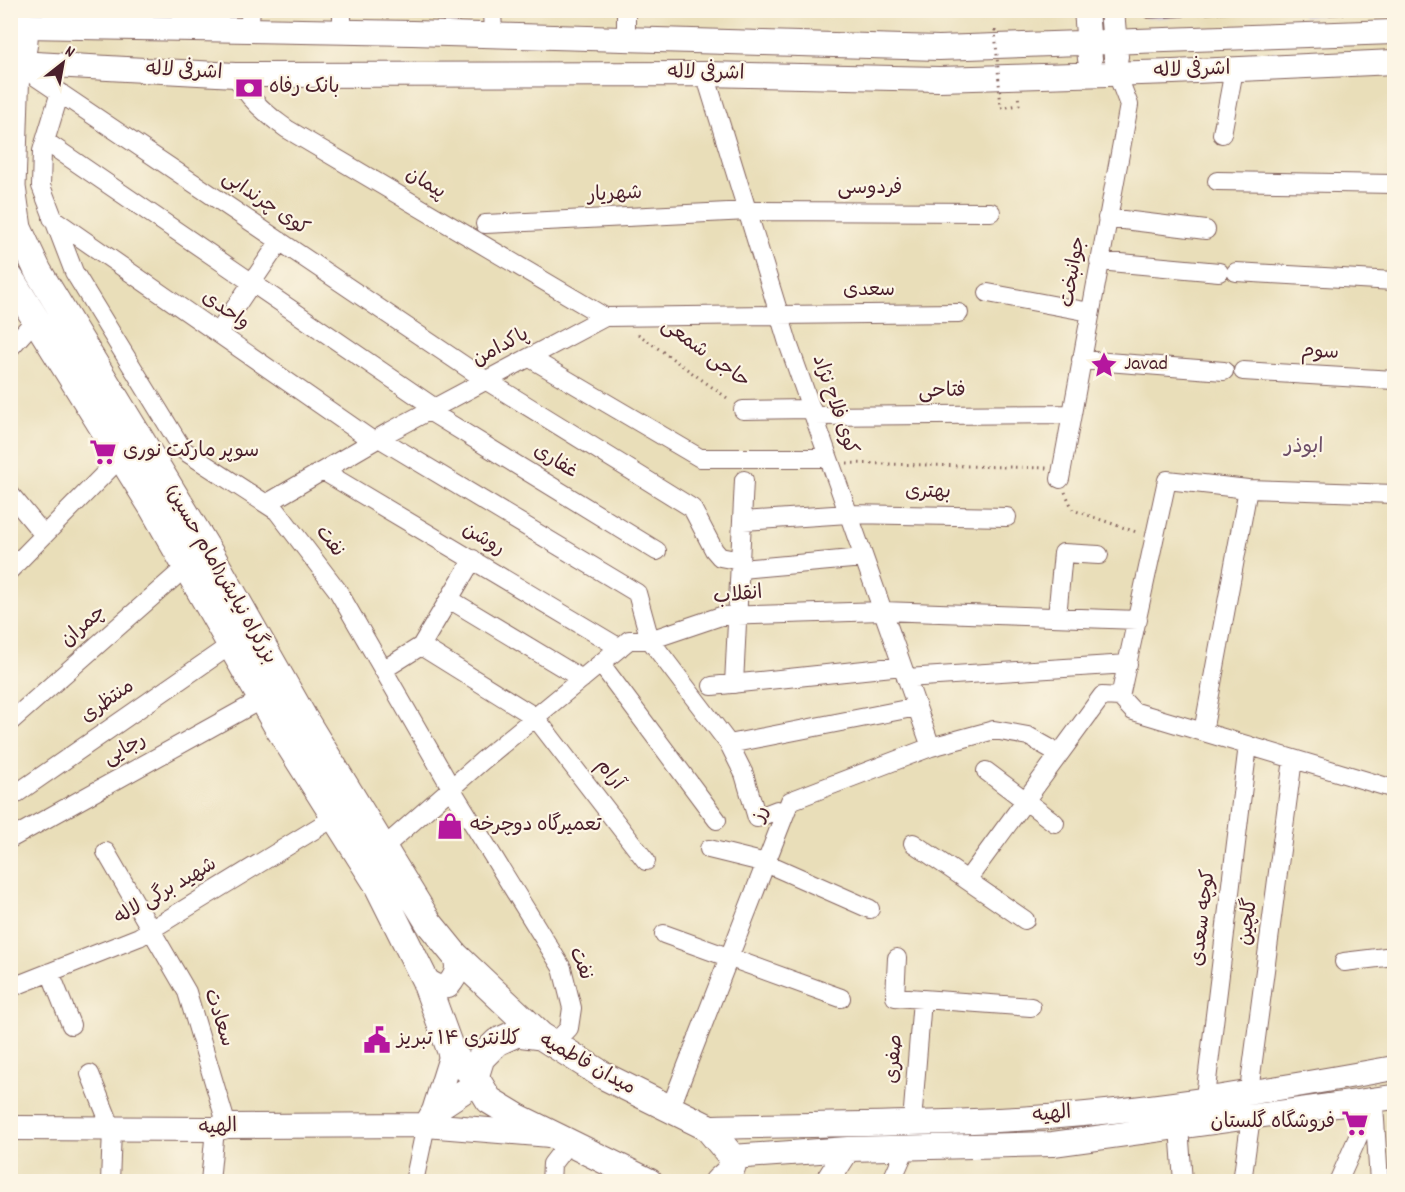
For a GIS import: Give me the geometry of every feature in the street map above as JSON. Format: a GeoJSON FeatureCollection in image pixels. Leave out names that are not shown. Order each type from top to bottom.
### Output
{"type":"FeatureCollection","features":[{"type":"Feature","properties":{"kind":"highway","name":"بزرگراه نیایش(امام حسین)"},"geometry":{"type":"LineString","coordinates":[[17,21],[25,46],[15,66],[12,187],[18,228],[38,272],[212,557],[303,717],[429,923],[455,956],[548,1040]]}},
{"type":"Feature","properties":{"kind":"highway","name":"بزرگراه نیایش(امام حسین)"},"geometry":{"type":"LineString","coordinates":[[10,278],[187,566],[262,699],[376,882],[425,980],[452,1054],[476,1080]]}},
{"type":"Feature","properties":{"kind":"highway","name":"میدان فاطمیه"},"geometry":{"type":"LineString","coordinates":[[476,1080],[481,1058],[497,1042],[517,1033],[548,1040],[606,1077],[707,1127],[731,1172]]}},
{"type":"Feature","properties":{"kind":"highway"},"geometry":{"type":"LineString","coordinates":[[476,1080],[489,1100],[640,1180]]}},
{"type":"Feature","properties":{"kind":"main road"},"geometry":{"type":"LineString","coordinates":[[1086,10],[1091,75]]}},
{"type":"Feature","properties":{"kind":"main road"},"geometry":{"type":"LineString","coordinates":[[1112,10],[1117,74]]}},
{"type":"Feature","properties":{"kind":"main road","name":"اشرفی لاله"},"geometry":{"type":"LineString","coordinates":[[17,21],[342,21],[493,35],[939,48],[1395,32]]}},
{"type":"Feature","properties":{"kind":"main road","name":"اشرفی لاله"},"geometry":{"type":"LineString","coordinates":[[15,66],[235,75],[705,74],[939,79],[1234,70],[1395,62]]}},
{"type":"Feature","properties":{"kind":"main road"},"geometry":{"type":"LineString","coordinates":[[425,980],[438,987],[448,986],[455,977],[458,967],[455,956]]}},
{"type":"Feature","properties":{"kind":"main road"},"geometry":{"type":"LineString","coordinates":[[430,1118],[452,1054]]}},
{"type":"Feature","properties":{"kind":"main road","name":"الهیه"},"geometry":{"type":"LineString","coordinates":[[707,1127],[1049,1116],[1249,1091],[1395,1068]]}},
{"type":"Feature","properties":{"kind":"main road"},"geometry":{"type":"LineString","coordinates":[[430,1118],[476,1080]]}},
{"type":"Feature","properties":{"kind":"main road","name":"الهیه"},"geometry":{"type":"LineString","coordinates":[[731,1172],[848,1149],[1053,1144],[1384,1099]]}},
{"type":"Feature","properties":{"kind":"main road","name":"الهیه"},"geometry":{"type":"LineString","coordinates":[[10,1128],[221,1128],[430,1118],[563,1139]]}},
{"type":"Feature","properties":{"kind":"main road"},"geometry":{"type":"LineString","coordinates":[[827,1182],[848,1149]]}},
{"type":"Feature","properties":{"kind":"street"},"geometry":{"type":"LineString","coordinates":[[492,10],[493,35]]}},
{"type":"Feature","properties":{"kind":"street"},"geometry":{"type":"LineString","coordinates":[[626,10],[626,39]]}},
{"type":"Feature","properties":{"kind":"street","name":"کوی چرندابی"},"geometry":{"type":"LineString","coordinates":[[15,66],[60,92],[487,381],[692,508],[720,557],[741,565]]}},
{"type":"Feature","properties":{"kind":"street"},"geometry":{"type":"LineString","coordinates":[[1222,134],[1234,70]]}},
{"type":"Feature","properties":{"kind":"street","name":"کوی فلاح نژاد"},"geometry":{"type":"LineString","coordinates":[[705,74],[779,314],[931,747]]}},
{"type":"Feature","properties":{"kind":"street","name":"جوانبخت"},"geometry":{"type":"LineString","coordinates":[[1060,479],[1129,105],[1117,74]]}},
{"type":"Feature","properties":{"kind":"street","name":"پیمان"},"geometry":{"type":"LineString","coordinates":[[235,75],[244,92],[268,116],[287,129],[610,317]]}},
{"type":"Feature","properties":{"kind":"street","name":"نفت"},"geometry":{"type":"LineString","coordinates":[[60,92],[45,141],[41,186],[74,272],[183,450],[277,511],[338,591],[451,788],[562,968],[572,1008],[568,1028],[548,1040]]}},
{"type":"Feature","properties":{"kind":"street","name":"غفاری"},"geometry":{"type":"LineString","coordinates":[[45,141],[253,283],[432,410],[657,551]]}},
{"type":"Feature","properties":{"kind":"street"},"geometry":{"type":"LineString","coordinates":[[1217,181],[1395,184]]}},
{"type":"Feature","properties":{"kind":"street","name":"فردوسی"},"geometry":{"type":"LineString","coordinates":[[747,211],[991,212]]}},
{"type":"Feature","properties":{"kind":"street","name":"شهریار"},"geometry":{"type":"LineString","coordinates":[[485,224],[747,211]]}},
{"type":"Feature","properties":{"kind":"street","name":"واحدی"},"geometry":{"type":"LineString","coordinates":[[51,217],[376,440],[637,593],[650,640]]}},
{"type":"Feature","properties":{"kind":"street"},"geometry":{"type":"LineString","coordinates":[[1107,218],[1206,230]]}},
{"type":"Feature","properties":{"kind":"street"},"geometry":{"type":"LineString","coordinates":[[218,333],[280,241]]}},
{"type":"Feature","properties":{"kind":"street"},"geometry":{"type":"LineString","coordinates":[[1099,261],[1227,272],[1395,280]]}},
{"type":"Feature","properties":{"kind":"street"},"geometry":{"type":"LineString","coordinates":[[988,294],[1090,312]]}},
{"type":"Feature","properties":{"kind":"street","name":"سعدی"},"geometry":{"type":"LineString","coordinates":[[779,314],[959,313]]}},
{"type":"Feature","properties":{"kind":"street","name":"پاکدامن"},"geometry":{"type":"LineString","coordinates":[[266,504],[376,440],[610,317],[779,314]]}},
{"type":"Feature","properties":{"kind":"street"},"geometry":{"type":"LineString","coordinates":[[10,348],[36,319]]}},
{"type":"Feature","properties":{"kind":"street"},"geometry":{"type":"LineString","coordinates":[[530,358],[700,458],[829,460]]}},
{"type":"Feature","properties":{"kind":"street"},"geometry":{"type":"LineString","coordinates":[[1081,360],[1224,371]]}},
{"type":"Feature","properties":{"kind":"street","name":"سوم"},"geometry":{"type":"LineString","coordinates":[[1243,371],[1395,380]]}},
{"type":"Feature","properties":{"kind":"street","name":"حاجی شمعی"},"geometry":{"type":"LineString","coordinates":[[743,410],[812,412]]}},
{"type":"Feature","properties":{"kind":"street","name":"فتاحی"},"geometry":{"type":"LineString","coordinates":[[812,412],[1072,414]]}},
{"type":"Feature","properties":{"kind":"street"},"geometry":{"type":"LineString","coordinates":[[157,466],[183,450]]}},
{"type":"Feature","properties":{"kind":"street"},"geometry":{"type":"LineString","coordinates":[[10,570],[121,457]]}},
{"type":"Feature","properties":{"kind":"street","name":"روشن"},"geometry":{"type":"LineString","coordinates":[[323,471],[620,648]]}},
{"type":"Feature","properties":{"kind":"street"},"geometry":{"type":"LineString","coordinates":[[734,684],[744,480]]}},
{"type":"Feature","properties":{"kind":"street"},"geometry":{"type":"LineString","coordinates":[[1120,698],[1167,480],[1248,489],[1395,494]]}},
{"type":"Feature","properties":{"kind":"street"},"geometry":{"type":"LineString","coordinates":[[1203,732],[1248,489]]}},
{"type":"Feature","properties":{"kind":"street"},"geometry":{"type":"LineString","coordinates":[[10,494],[44,535]]}},
{"type":"Feature","properties":{"kind":"street","name":"بهتری"},"geometry":{"type":"LineString","coordinates":[[742,521],[848,514],[1007,517]]}},
{"type":"Feature","properties":{"kind":"street"},"geometry":{"type":"LineString","coordinates":[[1057,617],[1063,553],[1099,555]]}},
{"type":"Feature","properties":{"kind":"street"},"geometry":{"type":"LineString","coordinates":[[741,565],[863,558]]}},
{"type":"Feature","properties":{"kind":"street"},"geometry":{"type":"LineString","coordinates":[[383,670],[421,646],[472,559]]}},
{"type":"Feature","properties":{"kind":"street","name":"چمران"},"geometry":{"type":"LineString","coordinates":[[10,722],[187,566]]}},
{"type":"Feature","properties":{"kind":"street"},"geometry":{"type":"LineString","coordinates":[[449,599],[582,679]]}},
{"type":"Feature","properties":{"kind":"street","name":"انقلاب"},"geometry":{"type":"LineString","coordinates":[[384,847],[535,717],[629,640],[650,640],[721,616],[882,610],[1138,620]]}},
{"type":"Feature","properties":{"kind":"street"},"geometry":{"type":"LineString","coordinates":[[650,640],[729,744],[744,774],[757,818],[777,810]]}},
{"type":"Feature","properties":{"kind":"street","name":"منتظری"},"geometry":{"type":"LineString","coordinates":[[10,798],[232,644]]}},
{"type":"Feature","properties":{"kind":"street"},"geometry":{"type":"LineString","coordinates":[[421,646],[535,717]]}},
{"type":"Feature","properties":{"kind":"street"},"geometry":{"type":"LineString","coordinates":[[601,664],[717,820]]}},
{"type":"Feature","properties":{"kind":"street"},"geometry":{"type":"LineString","coordinates":[[712,686],[904,672],[1128,664]]}},
{"type":"Feature","properties":{"kind":"street"},"geometry":{"type":"LineString","coordinates":[[967,880],[1102,696],[1120,698],[1133,711],[1395,789]]}},
{"type":"Feature","properties":{"kind":"street","name":"رجایی"},"geometry":{"type":"LineString","coordinates":[[10,839],[262,699]]}},
{"type":"Feature","properties":{"kind":"street"},"geometry":{"type":"LineString","coordinates":[[729,744],[916,707]]}},
{"type":"Feature","properties":{"kind":"street","name":"آرام"},"geometry":{"type":"LineString","coordinates":[[535,717],[646,861]]}},
{"type":"Feature","properties":{"kind":"street","name":"رز"},"geometry":{"type":"LineString","coordinates":[[670,1109],[790,801],[931,747],[994,730],[1028,736],[1058,753]]}},
{"type":"Feature","properties":{"kind":"street","name":"کوچه سعدی"},"geometry":{"type":"LineString","coordinates":[[1205,1097],[1248,745]]}},
{"type":"Feature","properties":{"kind":"street","name":"گلچین"},"geometry":{"type":"LineString","coordinates":[[1249,1091],[1293,759]]}},
{"type":"Feature","properties":{"kind":"street"},"geometry":{"type":"LineString","coordinates":[[986,771],[1055,823]]}},
{"type":"Feature","properties":{"kind":"street","name":"شهید برگی لاله"},"geometry":{"type":"LineString","coordinates":[[10,988],[151,929],[335,817]]}},
{"type":"Feature","properties":{"kind":"street"},"geometry":{"type":"LineString","coordinates":[[913,843],[1024,920]]}},
{"type":"Feature","properties":{"kind":"street"},"geometry":{"type":"LineString","coordinates":[[709,849],[766,863],[870,909]]}},
{"type":"Feature","properties":{"kind":"street","name":"سعادت"},"geometry":{"type":"LineString","coordinates":[[106,852],[187,992],[221,1128]]}},
{"type":"Feature","properties":{"kind":"street"},"geometry":{"type":"LineString","coordinates":[[664,934],[841,998]]}},
{"type":"Feature","properties":{"kind":"street"},"geometry":{"type":"LineString","coordinates":[[1344,962],[1395,956]]}},
{"type":"Feature","properties":{"kind":"street"},"geometry":{"type":"LineString","coordinates":[[897,958],[895,997],[1031,1007]]}},
{"type":"Feature","properties":{"kind":"street"},"geometry":{"type":"LineString","coordinates":[[50,972],[71,1025]]}},
{"type":"Feature","properties":{"kind":"street","name":"صفری"},"geometry":{"type":"LineString","coordinates":[[912,1122],[922,1000]]}},
{"type":"Feature","properties":{"kind":"street"},"geometry":{"type":"LineString","coordinates":[[90,1074],[112,1129],[110,1182]]}},
{"type":"Feature","properties":{"kind":"street"},"geometry":{"type":"LineString","coordinates":[[1338,1182],[1384,1099]]}},
{"type":"Feature","properties":{"kind":"street"},"geometry":{"type":"LineString","coordinates":[[1379,1182],[1384,1099]]}},
{"type":"Feature","properties":{"kind":"street"},"geometry":{"type":"LineString","coordinates":[[1242,1182],[1251,1117]]}},
{"type":"Feature","properties":{"kind":"street"},"geometry":{"type":"LineString","coordinates":[[414,1182],[430,1118]]}},
{"type":"Feature","properties":{"kind":"street"},"geometry":{"type":"LineString","coordinates":[[1179,1127],[1183,1182]]}},
{"type":"Feature","properties":{"kind":"street"},"geometry":{"type":"LineString","coordinates":[[210,1182],[221,1128]]}},
{"type":"Feature","properties":{"kind":"street"},"geometry":{"type":"LineString","coordinates":[[552,1182],[552,1164],[563,1139]]}},
{"type":"Feature","properties":{"kind":"street"},"geometry":{"type":"LineString","coordinates":[[891,1182],[906,1148]]}},
{"type":"Feature","properties":{"kind":"path"},"geometry":{"type":"LineString","coordinates":[[995,30],[1000,108],[1019,105]]}},
{"type":"Feature","properties":{"kind":"path","name":"حاجی شمعی"},"geometry":{"type":"LineString","coordinates":[[610,317],[743,410]]}},
{"type":"Feature","properties":{"kind":"path"},"geometry":{"type":"LineString","coordinates":[[829,460],[1054,468],[1073,510],[1155,538]]}},
{"type":"Feature","properties":{"kind":"building"},"geometry":{"type":"Polygon","coordinates":[[[974,10],[1055,10],[1055,14],[974,16],[974,10]]]}},
{"type":"Feature","properties":{"kind":"building"},"geometry":{"type":"Polygon","coordinates":[[[1134,10],[1184,10],[1184,16],[1147,18],[1134,10]]]}},
{"type":"Feature","properties":{"kind":"building"},"geometry":{"type":"Polygon","coordinates":[[[1190,10],[1232,10],[1232,12],[1191,15],[1190,10]]]}},
{"type":"Feature","properties":{"kind":"building"},"geometry":{"type":"Polygon","coordinates":[[[1301,10],[1394,10],[1394,12],[1303,16],[1301,10]]]}},
{"type":"Feature","properties":{"kind":"place","name":"بانک رفاه"},"geometry":{"type":"Point","coordinates":[249,88]}},
{"type":"Feature","properties":{"kind":"place","name":"Javad"},"geometry":{"type":"Point","coordinates":[1104,365]}},
{"type":"Feature","properties":{"kind":"place","name":"سوپر مارکت نوری"},"geometry":{"type":"Point","coordinates":[103,452]}},
{"type":"Feature","properties":{"kind":"place","name":"تعمیرگاه دوچرخه"},"geometry":{"type":"Point","coordinates":[450,826]}},
{"type":"Feature","properties":{"kind":"place","name":"کلانتری ۱۴ تبریز"},"geometry":{"type":"Point","coordinates":[377,1040]}},
{"type":"Feature","properties":{"kind":"place","name":"فروشگاه گلستان"},"geometry":{"type":"Point","coordinates":[1355,1123]}},
{"type":"Feature","properties":{"kind":"district","name":"ابوذر"},"geometry":{"type":"Point","coordinates":[1304,448]}}]}
